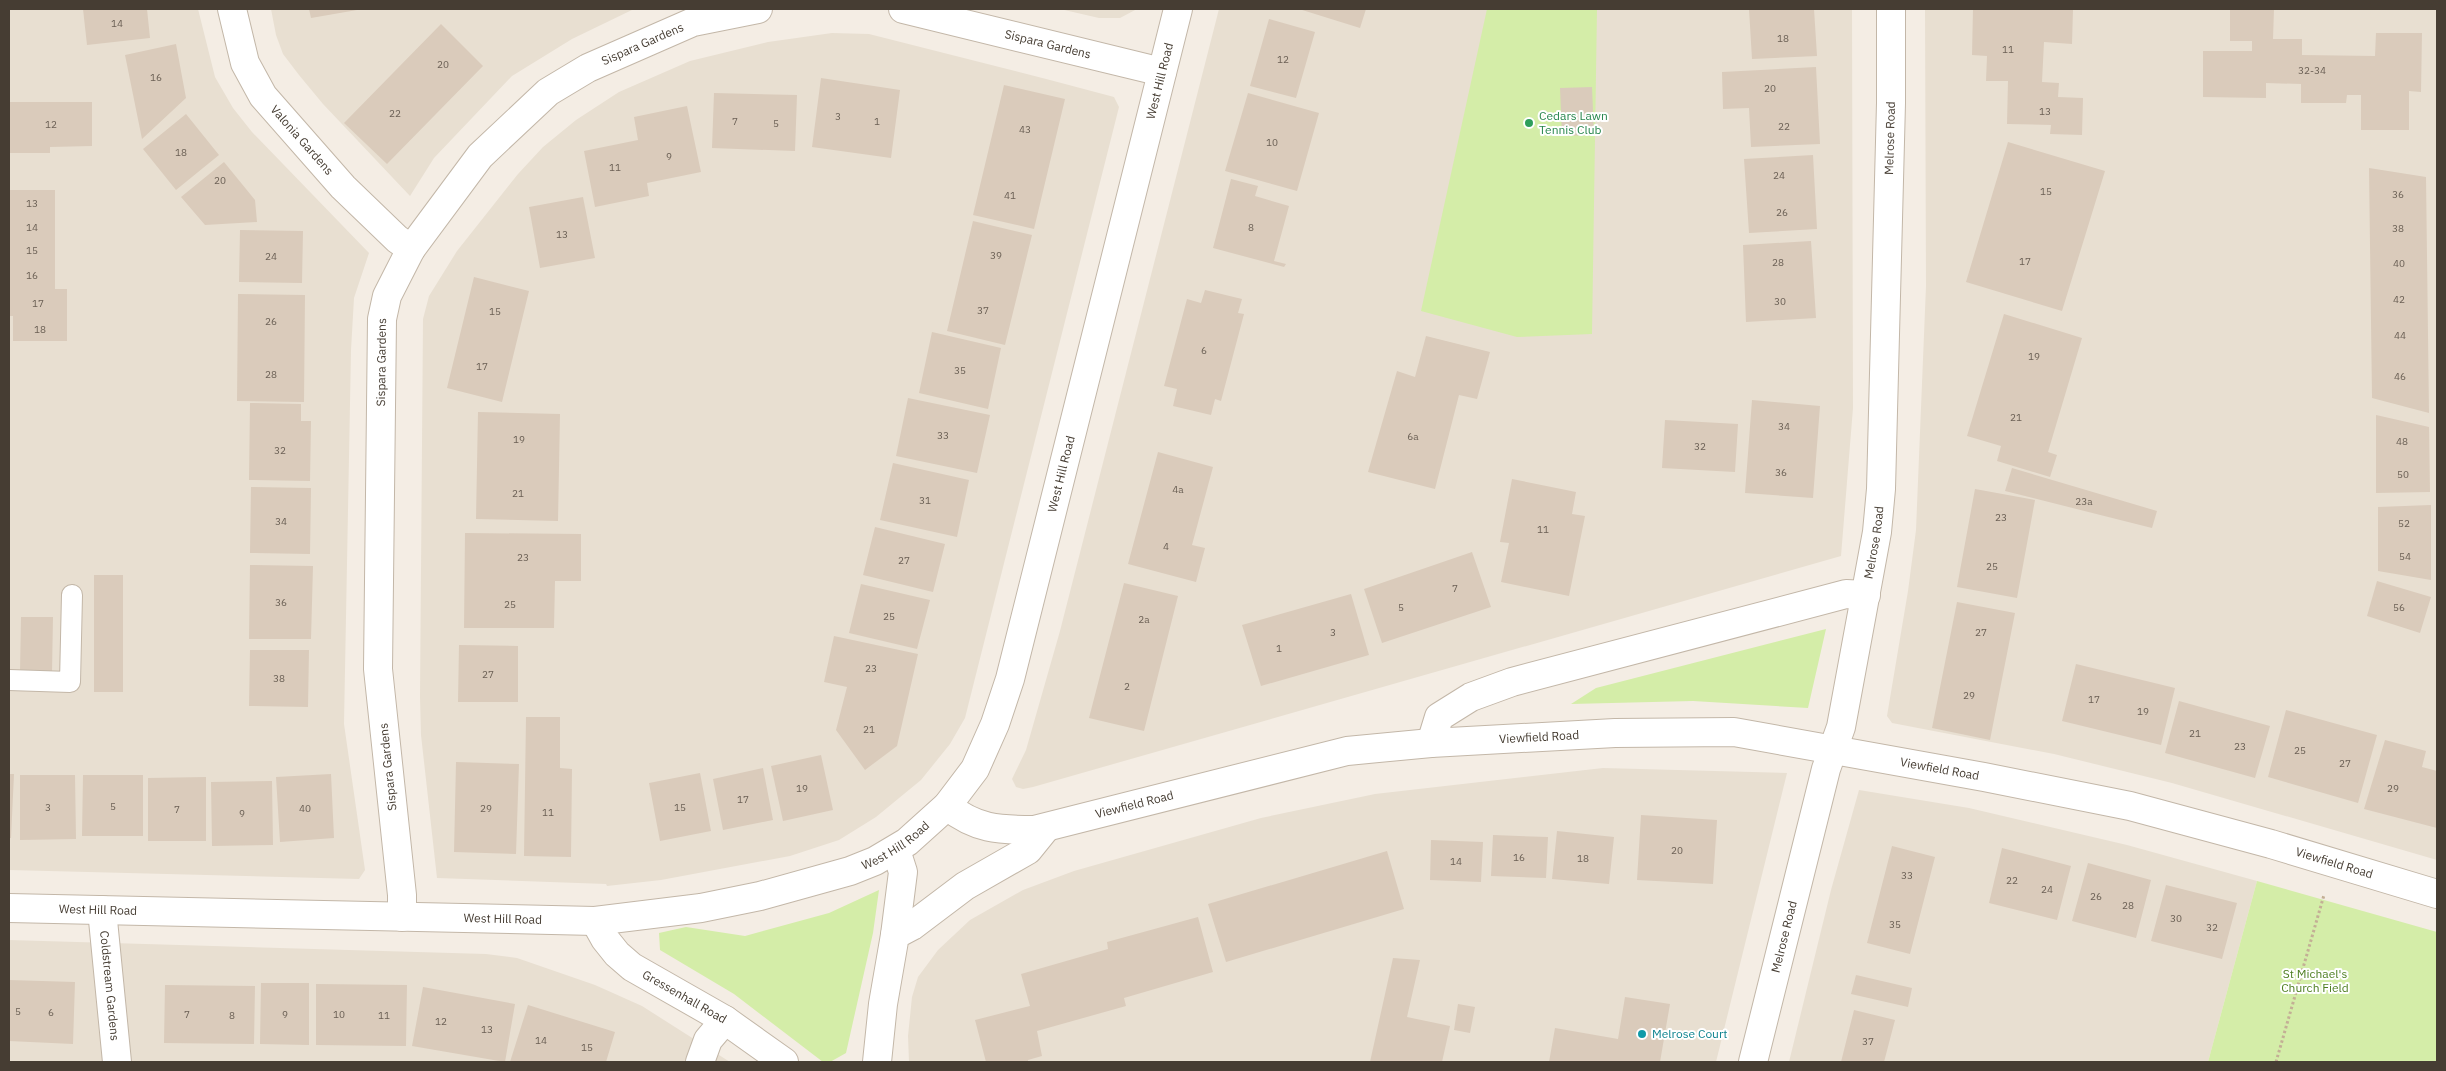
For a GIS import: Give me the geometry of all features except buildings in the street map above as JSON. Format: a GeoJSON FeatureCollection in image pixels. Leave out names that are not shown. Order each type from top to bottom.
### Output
{"type":"FeatureCollection","features":[{"type":"Feature","properties":{"kind":"street","name":"Valonia Gardens"},"geometry":{"type":"LineString","coordinates":[[232,9],[244,63],[263,96],[343,186],[411,249]]}},
{"type":"Feature","properties":{"kind":"street","name":"Sispara Gardens"},"geometry":{"type":"LineString","coordinates":[[402,917],[402,895],[378,668],[382,319],[388,296],[411,249],[480,156],[548,92],[588,68],[693,22],[758,9]]}},
{"type":"Feature","properties":{"kind":"street","name":"Sispara Gardens"},"geometry":{"type":"LineString","coordinates":[[903,9],[1162,72]]}},
{"type":"Feature","properties":{"kind":"street","name":"West Hill Road"},"geometry":{"type":"LineString","coordinates":[[9,908],[595,920],[701,908],[760,896],[850,871],[896,850],[947,806],[975,769],[995,724],[1010,679],[1178,9]]}},
{"type":"Feature","properties":{"kind":"street","name":"Melrose Road"},"geometry":{"type":"LineString","coordinates":[[1753,1062],[1826,769],[1841,727],[1877,532],[1881,490],[1891,103],[1891,9]]}},
{"type":"Feature","properties":{"kind":"street"},"geometry":{"type":"LineString","coordinates":[[1431,743],[1439,717],[1471,697],[1512,682],[1846,594],[1866,595]]}},
{"type":"Feature","properties":{"kind":"street","name":"Viewfield Road"},"geometry":{"type":"LineString","coordinates":[[947,806],[963,819],[982,826],[1010,830],[1045,829],[1347,752],[1431,743],[1615,733],[1734,732],[1833,748],[2130,806],[2437,894]]}},
{"type":"Feature","properties":{"kind":"street"},"geometry":{"type":"LineString","coordinates":[[895,935],[912,926],[965,886],[1028,850],[1045,829]]}},
{"type":"Feature","properties":{"kind":"street"},"geometry":{"type":"LineString","coordinates":[[877,1062],[883,1004],[895,935],[903,872],[896,850]]}},
{"type":"Feature","properties":{"kind":"street","name":"Coldstream Gardens"},"geometry":{"type":"LineString","coordinates":[[102,910],[117,1062]]}},
{"type":"Feature","properties":{"kind":"street","name":"Gressenhall Road"},"geometry":{"type":"LineString","coordinates":[[595,920],[605,939],[617,954],[632,966],[725,1020],[784,1062]]}},
{"type":"Feature","properties":{"kind":"street"},"geometry":{"type":"LineString","coordinates":[[700,1062],[708,1040],[725,1020]]}},
{"type":"Feature","properties":{"kind":"lane"},"geometry":{"type":"LineString","coordinates":[[9,680],[70,682],[72,595]]}},
{"type":"Feature","properties":{"kind":"path"},"geometry":{"type":"LineString","coordinates":[[2276,1062],[2334,863]]}},
{"type":"Feature","properties":{"kind":"shaded area"},"geometry":{"type":"Polygon","coordinates":[[[9,9],[198,9],[215,77],[233,108],[252,132],[369,253],[354,298],[351,350],[344,724],[365,870],[359,879],[9,870],[9,9]]]}},
{"type":"Feature","properties":{"kind":"shaded area"},"geometry":{"type":"Polygon","coordinates":[[[271,9],[634,9],[572,39],[512,76],[434,158],[410,196],[323,104],[283,54],[276,35],[271,9]]]}},
{"type":"Feature","properties":{"kind":"shaded area"},"geometry":{"type":"Polygon","coordinates":[[[1060,9],[1137,9],[1120,18],[1099,18],[1060,9]]]}},
{"type":"Feature","properties":{"kind":"shaded area"},"geometry":{"type":"Polygon","coordinates":[[[1219,9],[1852,9],[1853,408],[1841,556],[1033,787],[1023,789],[1016,787],[1012,779],[1026,750],[1060,631],[1219,9]]]}},
{"type":"Feature","properties":{"kind":"shaded area"},"geometry":{"type":"Polygon","coordinates":[[[1925,9],[2437,9],[2437,860],[2172,783],[2054,754],[1892,723],[1887,716],[1916,530],[1926,286],[1925,9]]]}},
{"type":"Feature","properties":{"kind":"shaded area"},"geometry":{"type":"Polygon","coordinates":[[[832,33],[869,34],[1050,80],[1114,97],[1119,107],[965,718],[950,744],[921,780],[876,817],[839,840],[790,856],[661,880],[607,886],[606,884],[437,878],[421,735],[420,697],[423,319],[429,296],[457,251],[518,174],[543,147],[576,120],[619,92],[690,61],[768,42],[832,33]]]}},
{"type":"Feature","properties":{"kind":"shaded area"},"geometry":{"type":"Polygon","coordinates":[[[1603,768],[1787,773],[1716,1062],[909,1062],[908,1036],[912,997],[918,977],[938,950],[970,920],[1023,890],[1074,871],[1261,818],[1375,794],[1603,768]]]}},
{"type":"Feature","properties":{"kind":"shaded area"},"geometry":{"type":"Polygon","coordinates":[[[1859,790],[1969,808],[2127,845],[2257,881],[2208,1062],[1789,1062],[1831,890],[1859,790]]]}},
{"type":"Feature","properties":{"kind":"shaded area"},"geometry":{"type":"Polygon","coordinates":[[[9,940],[486,954],[517,958],[595,985],[642,1006],[730,1062],[9,1062],[9,940]]]}},
{"type":"Feature","properties":{"kind":"green space","name":"Cedars Lawn Tennis Club"},"geometry":{"type":"Polygon","coordinates":[[[1487,9],[1597,9],[1592,334],[1517,337],[1421,311],[1487,9]]]}},
{"type":"Feature","properties":{"kind":"green space"},"geometry":{"type":"Polygon","coordinates":[[[1826,629],[1808,708],[1693,701],[1571,704],[1596,688],[1826,629]]]}},
{"type":"Feature","properties":{"kind":"green space","name":"St Michael's Church Field"},"geometry":{"type":"Polygon","coordinates":[[[2257,881],[2437,932],[2437,1062],[2208,1062],[2257,881]]]}},
{"type":"Feature","properties":{"kind":"green space"},"geometry":{"type":"Polygon","coordinates":[[[879,890],[873,933],[846,1053],[830,1062],[823,1062],[734,994],[660,950],[659,933],[686,927],[745,936],[829,913],[879,890]]]}},
{"type":"Feature","properties":{"kind":"place","name":"Cedars Lawn Tennis Club"},"geometry":{"type":"Point","coordinates":[1529,123]}},
{"type":"Feature","properties":{"kind":"place","name":"Melrose Court"},"geometry":{"type":"Point","coordinates":[1642,1034]}}]}
